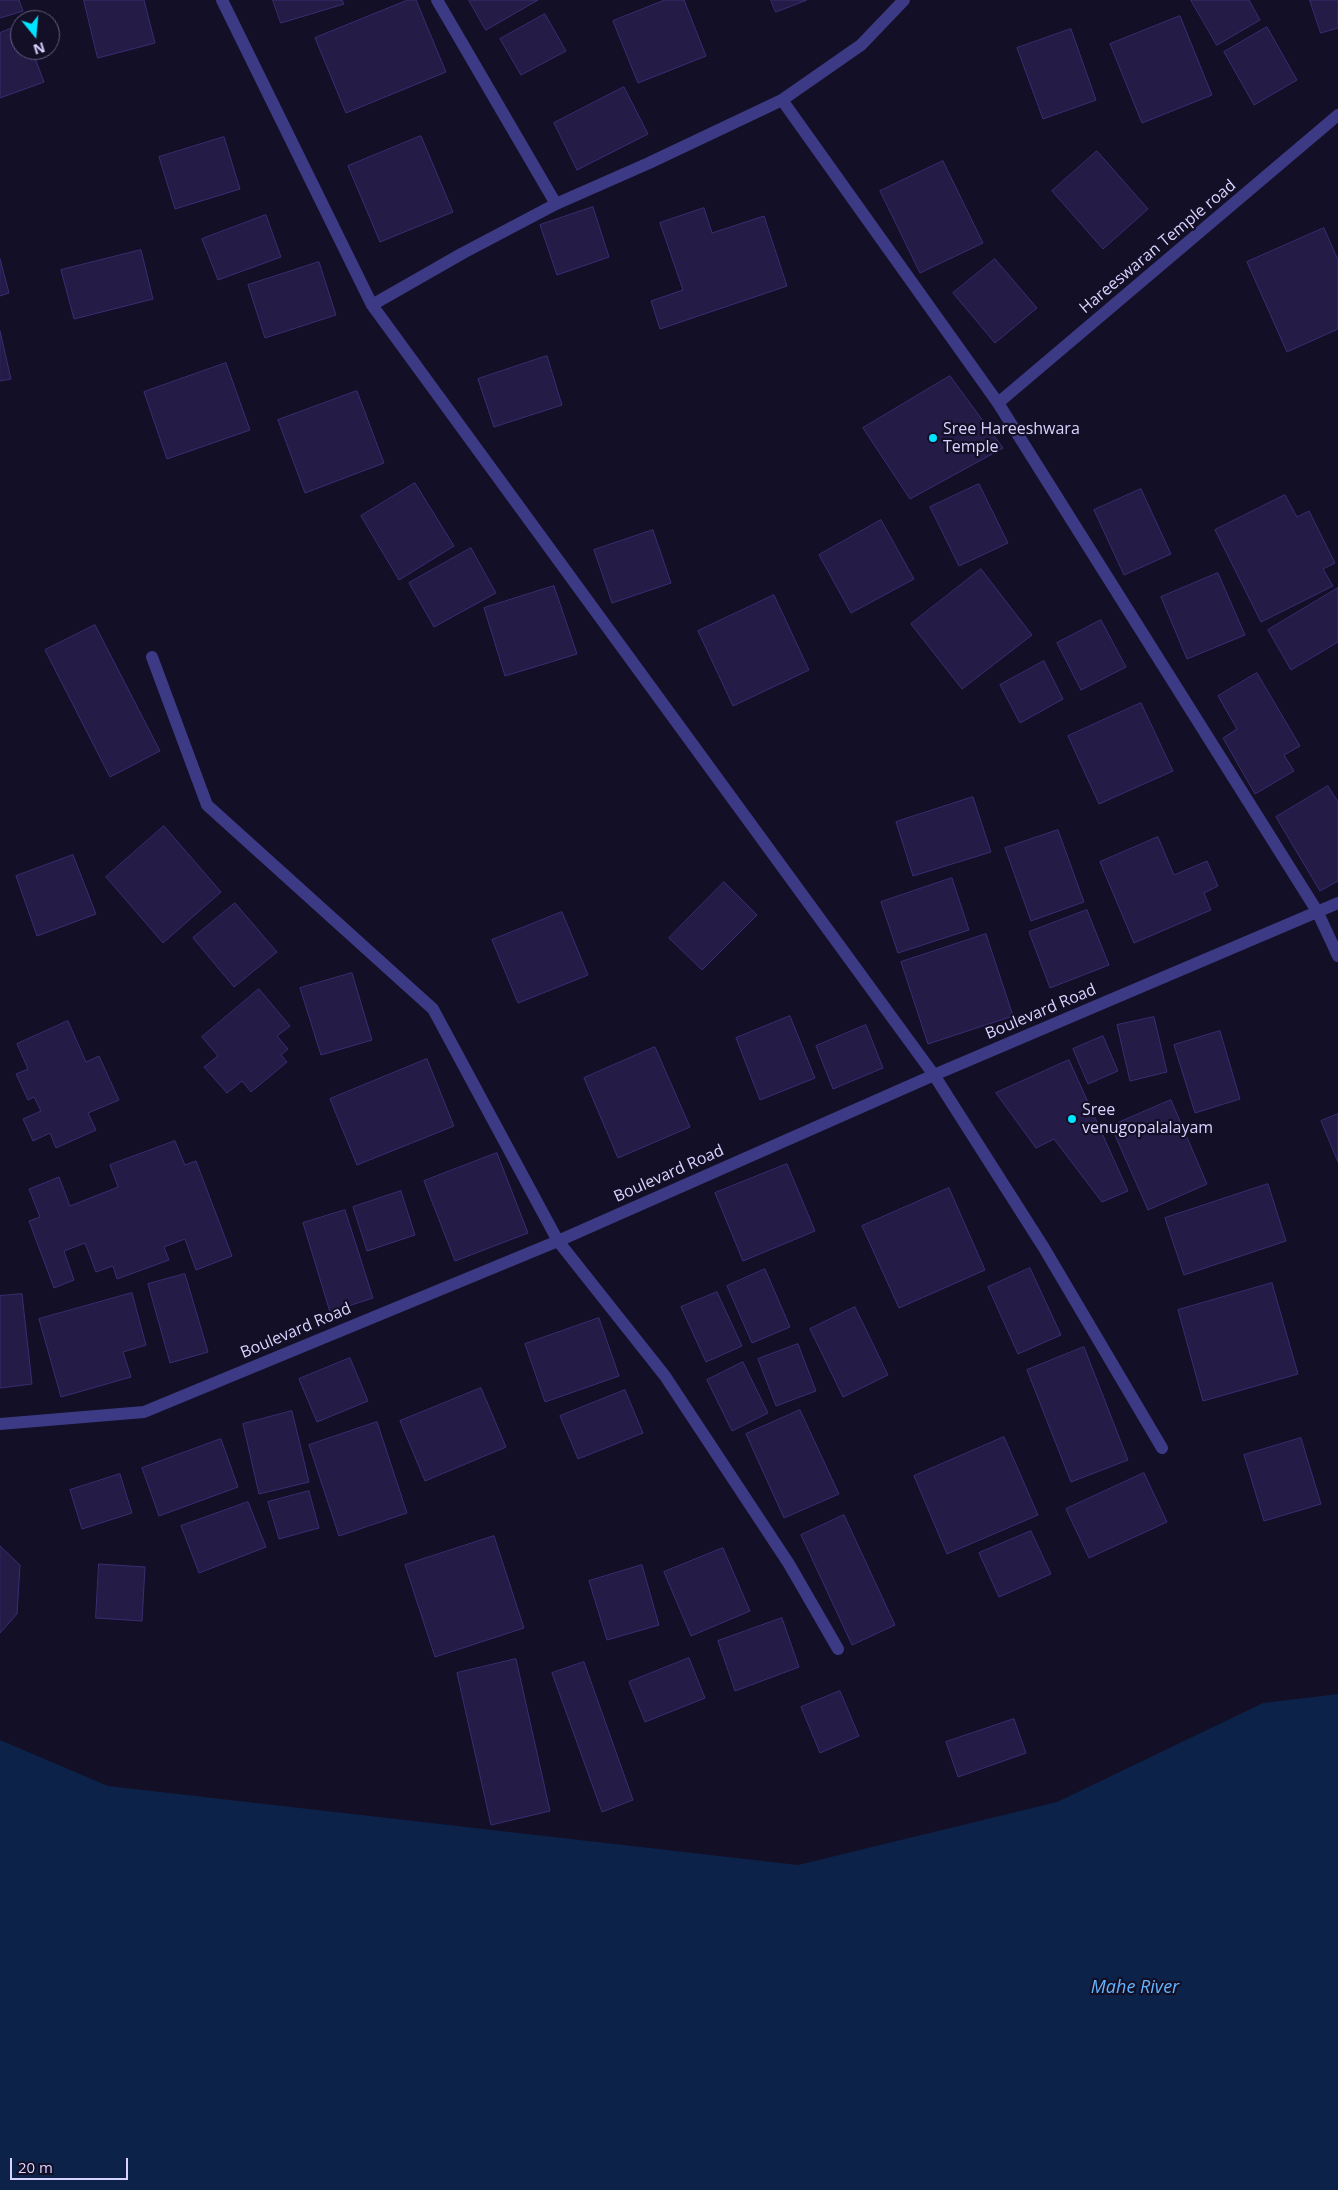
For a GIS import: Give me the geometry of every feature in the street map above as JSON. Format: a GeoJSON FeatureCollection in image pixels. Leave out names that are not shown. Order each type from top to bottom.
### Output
{"type":"FeatureCollection","features":[{"type":"Feature","properties":{"kind":"street"},"geometry":{"type":"LineString","coordinates":[[222,0],[372,305],[934,1075],[1044,1248],[1162,1448]]}},
{"type":"Feature","properties":{"kind":"street"},"geometry":{"type":"LineString","coordinates":[[437,0],[556,204]]}},
{"type":"Feature","properties":{"kind":"street"},"geometry":{"type":"LineString","coordinates":[[372,305],[463,253],[556,204],[782,100],[861,45],[904,0]]}},
{"type":"Feature","properties":{"kind":"street"},"geometry":{"type":"LineString","coordinates":[[782,100],[998,403],[1317,911],[1338,956]]}},
{"type":"Feature","properties":{"kind":"street","name":"Hareeswaran Temple road"},"geometry":{"type":"LineString","coordinates":[[998,403],[1338,115]]}},
{"type":"Feature","properties":{"kind":"street"},"geometry":{"type":"LineString","coordinates":[[152,657],[207,805],[433,1009],[558,1241],[665,1376],[789,1564],[838,1649]]}},
{"type":"Feature","properties":{"kind":"street","name":"Boulevard Road"},"geometry":{"type":"LineString","coordinates":[[0,1424],[144,1412],[558,1241],[934,1075],[1338,903]]}},
{"type":"Feature","properties":{"kind":"water","name":"Mahe River"},"geometry":{"type":"Polygon","coordinates":[[[1338,1694],[1338,2190],[0,2190],[0,1740],[108,1786],[798,1865],[1057,1802],[1263,1703],[1338,1694]]]}},
{"type":"Feature","properties":{"kind":"building"},"geometry":{"type":"Polygon","coordinates":[[[0,0],[19,0],[23,10],[10,10],[10,15],[0,18],[0,0]]]}},
{"type":"Feature","properties":{"kind":"building"},"geometry":{"type":"Polygon","coordinates":[[[84,0],[144,0],[155,43],[98,58],[84,0]]]}},
{"type":"Feature","properties":{"kind":"building"},"geometry":{"type":"Polygon","coordinates":[[[273,0],[342,0],[344,4],[281,23],[273,0]]]}},
{"type":"Feature","properties":{"kind":"building"},"geometry":{"type":"Polygon","coordinates":[[[408,0],[416,0],[446,72],[346,113],[315,38],[408,0]]]}},
{"type":"Feature","properties":{"kind":"building"},"geometry":{"type":"Polygon","coordinates":[[[469,0],[538,0],[486,30],[469,0]]]}},
{"type":"Feature","properties":{"kind":"building"},"geometry":{"type":"Polygon","coordinates":[[[665,0],[684,0],[706,56],[638,83],[613,21],[665,0]]]}},
{"type":"Feature","properties":{"kind":"building"},"geometry":{"type":"Polygon","coordinates":[[[771,0],[807,0],[776,12],[771,0]]]}},
{"type":"Feature","properties":{"kind":"building"},"geometry":{"type":"Polygon","coordinates":[[[1191,0],[1249,0],[1260,20],[1217,45],[1191,0]]]}},
{"type":"Feature","properties":{"kind":"building"},"geometry":{"type":"Polygon","coordinates":[[[1310,0],[1338,0],[1338,28],[1321,33],[1310,0]]]}},
{"type":"Feature","properties":{"kind":"building"},"geometry":{"type":"Polygon","coordinates":[[[545,14],[566,51],[521,75],[500,39],[545,14]]]}},
{"type":"Feature","properties":{"kind":"building"},"geometry":{"type":"Polygon","coordinates":[[[1180,16],[1212,95],[1142,123],[1110,44],[1180,16]]]}},
{"type":"Feature","properties":{"kind":"building"},"geometry":{"type":"Polygon","coordinates":[[[1267,27],[1297,80],[1254,105],[1224,52],[1267,27]]]}},
{"type":"Feature","properties":{"kind":"building"},"geometry":{"type":"Polygon","coordinates":[[[10,29],[10,60],[36,60],[44,82],[0,98],[0,33],[10,29]]]}},
{"type":"Feature","properties":{"kind":"building"},"geometry":{"type":"Polygon","coordinates":[[[1071,29],[1096,100],[1043,119],[1017,48],[1071,29]]]}},
{"type":"Feature","properties":{"kind":"building"},"geometry":{"type":"Polygon","coordinates":[[[624,87],[648,134],[577,170],[554,123],[624,87]]]}},
{"type":"Feature","properties":{"kind":"building"},"geometry":{"type":"Polygon","coordinates":[[[421,136],[453,212],[380,242],[348,166],[421,136]]]}},
{"type":"Feature","properties":{"kind":"building"},"geometry":{"type":"Polygon","coordinates":[[[224,137],[240,189],[175,209],[159,157],[224,137]]]}},
{"type":"Feature","properties":{"kind":"building"},"geometry":{"type":"Polygon","coordinates":[[[1097,151],[1148,209],[1103,249],[1052,191],[1097,151]]]}},
{"type":"Feature","properties":{"kind":"building"},"geometry":{"type":"Polygon","coordinates":[[[943,161],[983,243],[920,273],[880,191],[943,161]]]}},
{"type":"Feature","properties":{"kind":"building"},"geometry":{"type":"Polygon","coordinates":[[[593,207],[609,257],[557,275],[540,225],[593,207]]]}},
{"type":"Feature","properties":{"kind":"building"},"geometry":{"type":"Polygon","coordinates":[[[704,208],[712,233],[764,216],[787,286],[660,329],[651,301],[683,290],[660,223],[704,208]]]}},
{"type":"Feature","properties":{"kind":"building"},"geometry":{"type":"Polygon","coordinates":[[[266,215],[281,257],[218,280],[202,239],[266,215]]]}},
{"type":"Feature","properties":{"kind":"building"},"geometry":{"type":"Polygon","coordinates":[[[1324,228],[1338,260],[1338,329],[1287,352],[1247,262],[1324,228]]]}},
{"type":"Feature","properties":{"kind":"building"},"geometry":{"type":"Polygon","coordinates":[[[141,250],[153,299],[74,319],[61,270],[141,250]]]}},
{"type":"Feature","properties":{"kind":"building"},"geometry":{"type":"Polygon","coordinates":[[[0,259],[9,293],[0,296],[0,259]]]}},
{"type":"Feature","properties":{"kind":"building"},"geometry":{"type":"Polygon","coordinates":[[[995,259],[1037,308],[995,343],[953,293],[995,259]]]}},
{"type":"Feature","properties":{"kind":"building"},"geometry":{"type":"Polygon","coordinates":[[[319,262],[336,315],[265,338],[248,285],[319,262]]]}},
{"type":"Feature","properties":{"kind":"building"},"geometry":{"type":"Polygon","coordinates":[[[0,331],[11,379],[0,381],[0,331]]]}},
{"type":"Feature","properties":{"kind":"building"},"geometry":{"type":"Polygon","coordinates":[[[547,356],[562,405],[494,427],[478,379],[547,356]]]}},
{"type":"Feature","properties":{"kind":"building"},"geometry":{"type":"Polygon","coordinates":[[[226,363],[250,430],[167,459],[144,392],[226,363]]]}},
{"type":"Feature","properties":{"kind":"building","name":"Sree Hareeshwara Temple"},"geometry":{"type":"Polygon","coordinates":[[[950,376],[1003,448],[910,499],[863,428],[950,376]]]}},
{"type":"Feature","properties":{"kind":"building"},"geometry":{"type":"Polygon","coordinates":[[[357,391],[384,463],[305,493],[278,420],[357,391]]]}},
{"type":"Feature","properties":{"kind":"building"},"geometry":{"type":"Polygon","coordinates":[[[415,483],[454,546],[399,580],[361,516],[415,483]]]}},
{"type":"Feature","properties":{"kind":"building"},"geometry":{"type":"Polygon","coordinates":[[[979,484],[1008,543],[959,566],[930,507],[979,484]]]}},
{"type":"Feature","properties":{"kind":"building"},"geometry":{"type":"Polygon","coordinates":[[[1141,489],[1171,554],[1124,575],[1094,510],[1141,489]]]}},
{"type":"Feature","properties":{"kind":"building"},"geometry":{"type":"Polygon","coordinates":[[[1285,495],[1297,517],[1309,511],[1335,563],[1323,569],[1333,586],[1261,622],[1215,530],[1285,495]]]}},
{"type":"Feature","properties":{"kind":"building"},"geometry":{"type":"Polygon","coordinates":[[[881,520],[914,579],[851,613],[819,555],[881,520]]]}},
{"type":"Feature","properties":{"kind":"building"},"geometry":{"type":"Polygon","coordinates":[[[653,530],[671,583],[612,603],[594,550],[653,530]]]}},
{"type":"Feature","properties":{"kind":"building"},"geometry":{"type":"Polygon","coordinates":[[[471,548],[496,593],[434,627],[409,583],[471,548]]]}},
{"type":"Feature","properties":{"kind":"building"},"geometry":{"type":"Polygon","coordinates":[[[981,569],[1032,635],[962,689],[911,624],[981,569]]]}},
{"type":"Feature","properties":{"kind":"building"},"geometry":{"type":"Polygon","coordinates":[[[1218,573],[1245,635],[1187,659],[1161,597],[1218,573]]]}},
{"type":"Feature","properties":{"kind":"building"},"geometry":{"type":"Polygon","coordinates":[[[554,586],[577,654],[505,676],[484,608],[554,586]]]}},
{"type":"Feature","properties":{"kind":"building"},"geometry":{"type":"Polygon","coordinates":[[[1338,588],[1338,642],[1291,670],[1268,630],[1338,588]]]}},
{"type":"Feature","properties":{"kind":"building"},"geometry":{"type":"Polygon","coordinates":[[[774,595],[809,670],[733,706],[698,631],[774,595]]]}},
{"type":"Feature","properties":{"kind":"building"},"geometry":{"type":"Polygon","coordinates":[[[1101,620],[1126,667],[1081,690],[1057,643],[1101,620]]]}},
{"type":"Feature","properties":{"kind":"building"},"geometry":{"type":"Polygon","coordinates":[[[95,625],[160,751],[110,777],[45,650],[95,625]]]}},
{"type":"Feature","properties":{"kind":"building"},"geometry":{"type":"Polygon","coordinates":[[[1044,661],[1063,699],[1020,723],[1000,685],[1044,661]]]}},
{"type":"Feature","properties":{"kind":"building"},"geometry":{"type":"Polygon","coordinates":[[[1257,673],[1300,746],[1284,755],[1294,771],[1255,794],[1223,738],[1237,729],[1218,696],[1257,673]]]}},
{"type":"Feature","properties":{"kind":"building"},"geometry":{"type":"Polygon","coordinates":[[[1141,703],[1173,771],[1099,804],[1068,736],[1141,703]]]}},
{"type":"Feature","properties":{"kind":"building"},"geometry":{"type":"Polygon","coordinates":[[[1328,786],[1338,802],[1338,881],[1320,891],[1276,817],[1328,786]]]}},
{"type":"Feature","properties":{"kind":"building"},"geometry":{"type":"Polygon","coordinates":[[[973,797],[991,852],[913,876],[896,822],[973,797]]]}},
{"type":"Feature","properties":{"kind":"building"},"geometry":{"type":"Polygon","coordinates":[[[164,826],[221,892],[163,943],[106,877],[164,826]]]}},
{"type":"Feature","properties":{"kind":"building"},"geometry":{"type":"Polygon","coordinates":[[[1058,830],[1084,902],[1031,921],[1005,848],[1058,830]]]}},
{"type":"Feature","properties":{"kind":"building"},"geometry":{"type":"Polygon","coordinates":[[[1158,837],[1174,875],[1207,861],[1218,886],[1204,893],[1211,910],[1134,943],[1100,862],[1158,837]]]}},
{"type":"Feature","properties":{"kind":"building"},"geometry":{"type":"Polygon","coordinates":[[[73,855],[96,914],[37,936],[16,876],[73,855]]]}},
{"type":"Feature","properties":{"kind":"building"},"geometry":{"type":"Polygon","coordinates":[[[952,878],[969,930],[898,953],[881,902],[952,878]]]}},
{"type":"Feature","properties":{"kind":"building"},"geometry":{"type":"Polygon","coordinates":[[[724,882],[757,915],[702,970],[669,938],[724,882]]]}},
{"type":"Feature","properties":{"kind":"building"},"geometry":{"type":"Polygon","coordinates":[[[235,903],[277,952],[234,987],[193,938],[235,903]]]}},
{"type":"Feature","properties":{"kind":"building"},"geometry":{"type":"Polygon","coordinates":[[[1087,910],[1109,965],[1050,988],[1029,932],[1087,910]]]}},
{"type":"Feature","properties":{"kind":"building"},"geometry":{"type":"Polygon","coordinates":[[[562,912],[588,975],[518,1003],[492,940],[562,912]]]}},
{"type":"Feature","properties":{"kind":"building"},"geometry":{"type":"Polygon","coordinates":[[[986,934],[1013,1016],[928,1044],[901,962],[986,934]]]}},
{"type":"Feature","properties":{"kind":"building"},"geometry":{"type":"Polygon","coordinates":[[[352,973],[372,1040],[321,1055],[300,988],[352,973]]]}},
{"type":"Feature","properties":{"kind":"building"},"geometry":{"type":"Polygon","coordinates":[[[259,989],[290,1026],[277,1036],[288,1049],[281,1055],[287,1062],[251,1092],[242,1081],[227,1093],[204,1067],[218,1056],[202,1037],[259,989]]]}},
{"type":"Feature","properties":{"kind":"building"},"geometry":{"type":"Polygon","coordinates":[[[790,1016],[815,1078],[760,1100],[736,1038],[790,1016]]]}},
{"type":"Feature","properties":{"kind":"building"},"geometry":{"type":"Polygon","coordinates":[[[1154,1017],[1167,1072],[1130,1081],[1117,1025],[1154,1017]]]}},
{"type":"Feature","properties":{"kind":"building"},"geometry":{"type":"Polygon","coordinates":[[[68,1021],[86,1062],[99,1056],[119,1100],[88,1113],[96,1130],[56,1148],[50,1133],[33,1141],[23,1119],[41,1111],[34,1097],[28,1100],[16,1074],[28,1069],[17,1044],[68,1021]]]}},
{"type":"Feature","properties":{"kind":"building"},"geometry":{"type":"Polygon","coordinates":[[[866,1025],[883,1068],[833,1089],[816,1046],[866,1025]]]}},
{"type":"Feature","properties":{"kind":"building"},"geometry":{"type":"Polygon","coordinates":[[[1220,1031],[1240,1099],[1195,1113],[1174,1045],[1220,1031]]]}},
{"type":"Feature","properties":{"kind":"building"},"geometry":{"type":"Polygon","coordinates":[[[1103,1036],[1118,1071],[1088,1084],[1073,1049],[1103,1036]]]}},
{"type":"Feature","properties":{"kind":"building"},"geometry":{"type":"Polygon","coordinates":[[[655,1047],[690,1127],[618,1158],[584,1078],[655,1047]]]}},
{"type":"Feature","properties":{"kind":"building"},"geometry":{"type":"Polygon","coordinates":[[[427,1059],[454,1126],[357,1165],[330,1099],[427,1059]]]}},
{"type":"Feature","properties":{"kind":"building"},"geometry":{"type":"Polygon","coordinates":[[[1069,1060],[1128,1191],[1102,1202],[1054,1139],[1036,1148],[996,1093],[1069,1060]]]}},
{"type":"Feature","properties":{"kind":"building"},"geometry":{"type":"Polygon","coordinates":[[[1171,1100],[1207,1184],[1148,1210],[1111,1126],[1171,1100]]]}},
{"type":"Feature","properties":{"kind":"building"},"geometry":{"type":"Polygon","coordinates":[[[1338,1114],[1338,1162],[1321,1121],[1338,1114]]]}},
{"type":"Feature","properties":{"kind":"building"},"geometry":{"type":"Polygon","coordinates":[[[175,1141],[185,1165],[196,1161],[232,1256],[196,1270],[185,1239],[164,1247],[169,1260],[117,1279],[113,1266],[96,1272],[85,1243],[64,1251],[74,1280],[54,1288],[29,1221],[40,1217],[29,1189],[59,1177],[70,1206],[118,1187],[110,1165],[175,1141]]]}},
{"type":"Feature","properties":{"kind":"building"},"geometry":{"type":"Polygon","coordinates":[[[497,1153],[528,1233],[455,1261],[424,1181],[497,1153]]]}},
{"type":"Feature","properties":{"kind":"building"},"geometry":{"type":"Polygon","coordinates":[[[787,1164],[815,1231],[743,1261],[715,1193],[787,1164]]]}},
{"type":"Feature","properties":{"kind":"building"},"geometry":{"type":"Polygon","coordinates":[[[1268,1184],[1286,1241],[1184,1275],[1165,1218],[1268,1184]]]}},
{"type":"Feature","properties":{"kind":"building"},"geometry":{"type":"Polygon","coordinates":[[[949,1188],[985,1270],[899,1308],[862,1226],[949,1188]]]}},
{"type":"Feature","properties":{"kind":"building"},"geometry":{"type":"Polygon","coordinates":[[[401,1191],[415,1235],[367,1251],[353,1207],[401,1191]]]}},
{"type":"Feature","properties":{"kind":"building"},"geometry":{"type":"Polygon","coordinates":[[[345,1210],[373,1298],[330,1312],[303,1223],[345,1210]]]}},
{"type":"Feature","properties":{"kind":"building"},"geometry":{"type":"Polygon","coordinates":[[[1030,1268],[1061,1335],[1018,1354],[988,1287],[1030,1268]]]}},
{"type":"Feature","properties":{"kind":"building"},"geometry":{"type":"Polygon","coordinates":[[[765,1269],[790,1327],[752,1343],[727,1286],[765,1269]]]}},
{"type":"Feature","properties":{"kind":"building"},"geometry":{"type":"Polygon","coordinates":[[[185,1274],[208,1352],[170,1363],[148,1284],[185,1274]]]}},
{"type":"Feature","properties":{"kind":"building"},"geometry":{"type":"Polygon","coordinates":[[[1272,1283],[1298,1374],[1203,1401],[1178,1310],[1272,1283]]]}},
{"type":"Feature","properties":{"kind":"building"},"geometry":{"type":"Polygon","coordinates":[[[717,1292],[742,1346],[706,1362],[681,1307],[717,1292]]]}},
{"type":"Feature","properties":{"kind":"building"},"geometry":{"type":"Polygon","coordinates":[[[132,1293],[146,1345],[123,1352],[131,1377],[61,1397],[39,1319],[132,1293]]]}},
{"type":"Feature","properties":{"kind":"building"},"geometry":{"type":"Polygon","coordinates":[[[22,1294],[32,1384],[0,1388],[0,1296],[22,1294]]]}},
{"type":"Feature","properties":{"kind":"building"},"geometry":{"type":"Polygon","coordinates":[[[855,1307],[888,1375],[843,1397],[810,1329],[855,1307]]]}},
{"type":"Feature","properties":{"kind":"building"},"geometry":{"type":"Polygon","coordinates":[[[599,1318],[619,1376],[545,1402],[525,1344],[599,1318]]]}},
{"type":"Feature","properties":{"kind":"building"},"geometry":{"type":"Polygon","coordinates":[[[798,1344],[816,1391],[776,1406],[758,1359],[798,1344]]]}},
{"type":"Feature","properties":{"kind":"building"},"geometry":{"type":"Polygon","coordinates":[[[1084,1347],[1128,1460],[1071,1482],[1027,1370],[1084,1347]]]}},
{"type":"Feature","properties":{"kind":"building"},"geometry":{"type":"Polygon","coordinates":[[[350,1358],[368,1401],[317,1422],[299,1379],[350,1358]]]}},
{"type":"Feature","properties":{"kind":"building"},"geometry":{"type":"Polygon","coordinates":[[[743,1362],[768,1413],[732,1431],[707,1380],[743,1362]]]}},
{"type":"Feature","properties":{"kind":"building"},"geometry":{"type":"Polygon","coordinates":[[[481,1388],[506,1447],[425,1481],[400,1421],[481,1388]]]}},
{"type":"Feature","properties":{"kind":"building"},"geometry":{"type":"Polygon","coordinates":[[[625,1390],[643,1433],[578,1459],[560,1416],[625,1390]]]}},
{"type":"Feature","properties":{"kind":"building"},"geometry":{"type":"Polygon","coordinates":[[[800,1410],[839,1494],[784,1518],[746,1434],[800,1410]]]}},
{"type":"Feature","properties":{"kind":"building"},"geometry":{"type":"Polygon","coordinates":[[[292,1411],[309,1482],[259,1494],[243,1424],[292,1411]]]}},
{"type":"Feature","properties":{"kind":"building"},"geometry":{"type":"Polygon","coordinates":[[[377,1422],[407,1513],[339,1536],[309,1445],[377,1422]]]}},
{"type":"Feature","properties":{"kind":"building"},"geometry":{"type":"Polygon","coordinates":[[[1004,1437],[1038,1515],[947,1554],[914,1476],[1004,1437]]]}},
{"type":"Feature","properties":{"kind":"building"},"geometry":{"type":"Polygon","coordinates":[[[1301,1438],[1321,1504],[1264,1521],[1244,1455],[1301,1438]]]}},
{"type":"Feature","properties":{"kind":"building"},"geometry":{"type":"Polygon","coordinates":[[[221,1439],[238,1487],[159,1516],[142,1468],[221,1439]]]}},
{"type":"Feature","properties":{"kind":"building"},"geometry":{"type":"Polygon","coordinates":[[[1144,1473],[1167,1522],[1089,1558],[1066,1509],[1144,1473]]]}},
{"type":"Feature","properties":{"kind":"building"},"geometry":{"type":"Polygon","coordinates":[[[120,1474],[132,1513],[82,1529],[70,1490],[120,1474]]]}},
{"type":"Feature","properties":{"kind":"building"},"geometry":{"type":"Polygon","coordinates":[[[309,1491],[319,1528],[279,1539],[268,1502],[309,1491]]]}},
{"type":"Feature","properties":{"kind":"building"},"geometry":{"type":"Polygon","coordinates":[[[248,1502],[266,1547],[199,1573],[181,1526],[248,1502]]]}},
{"type":"Feature","properties":{"kind":"building"},"geometry":{"type":"Polygon","coordinates":[[[844,1515],[895,1625],[852,1645],[801,1535],[844,1515]]]}},
{"type":"Feature","properties":{"kind":"building"},"geometry":{"type":"Polygon","coordinates":[[[1031,1531],[1051,1574],[999,1597],[979,1553],[1031,1531]]]}},
{"type":"Feature","properties":{"kind":"building"},"geometry":{"type":"Polygon","coordinates":[[[494,1536],[524,1628],[435,1657],[405,1565],[494,1536]]]}},
{"type":"Feature","properties":{"kind":"building"},"geometry":{"type":"Polygon","coordinates":[[[0,1546],[20,1565],[17,1614],[0,1633],[0,1546]]]}},
{"type":"Feature","properties":{"kind":"building"},"geometry":{"type":"Polygon","coordinates":[[[723,1548],[750,1611],[691,1636],[664,1572],[723,1548]]]}},
{"type":"Feature","properties":{"kind":"building"},"geometry":{"type":"Polygon","coordinates":[[[99,1564],[145,1567],[142,1621],[96,1618],[99,1564]]]}},
{"type":"Feature","properties":{"kind":"building"},"geometry":{"type":"Polygon","coordinates":[[[642,1565],[659,1625],[607,1640],[589,1581],[642,1565]]]}},
{"type":"Feature","properties":{"kind":"building"},"geometry":{"type":"Polygon","coordinates":[[[782,1618],[799,1667],[735,1691],[718,1641],[782,1618]]]}},
{"type":"Feature","properties":{"kind":"building"},"geometry":{"type":"Polygon","coordinates":[[[689,1658],[705,1698],[645,1722],[629,1682],[689,1658]]]}},
{"type":"Feature","properties":{"kind":"building"},"geometry":{"type":"Polygon","coordinates":[[[516,1659],[550,1811],[491,1825],[457,1673],[516,1659]]]}},
{"type":"Feature","properties":{"kind":"building"},"geometry":{"type":"Polygon","coordinates":[[[584,1662],[633,1800],[602,1812],[552,1673],[584,1662]]]}},
{"type":"Feature","properties":{"kind":"building"},"geometry":{"type":"Polygon","coordinates":[[[840,1691],[859,1736],[820,1753],[801,1707],[840,1691]]]}},
{"type":"Feature","properties":{"kind":"building"},"geometry":{"type":"Polygon","coordinates":[[[1014,1719],[1026,1753],[958,1777],[946,1742],[1014,1719]]]}},
{"type":"Feature","properties":{"kind":"place","name":"Sree Hareeshwara Temple"},"geometry":{"type":"Point","coordinates":[933,438]}},
{"type":"Feature","properties":{"kind":"place","name":"Sree venugopalalayam"},"geometry":{"type":"Point","coordinates":[1072,1119]}}]}
